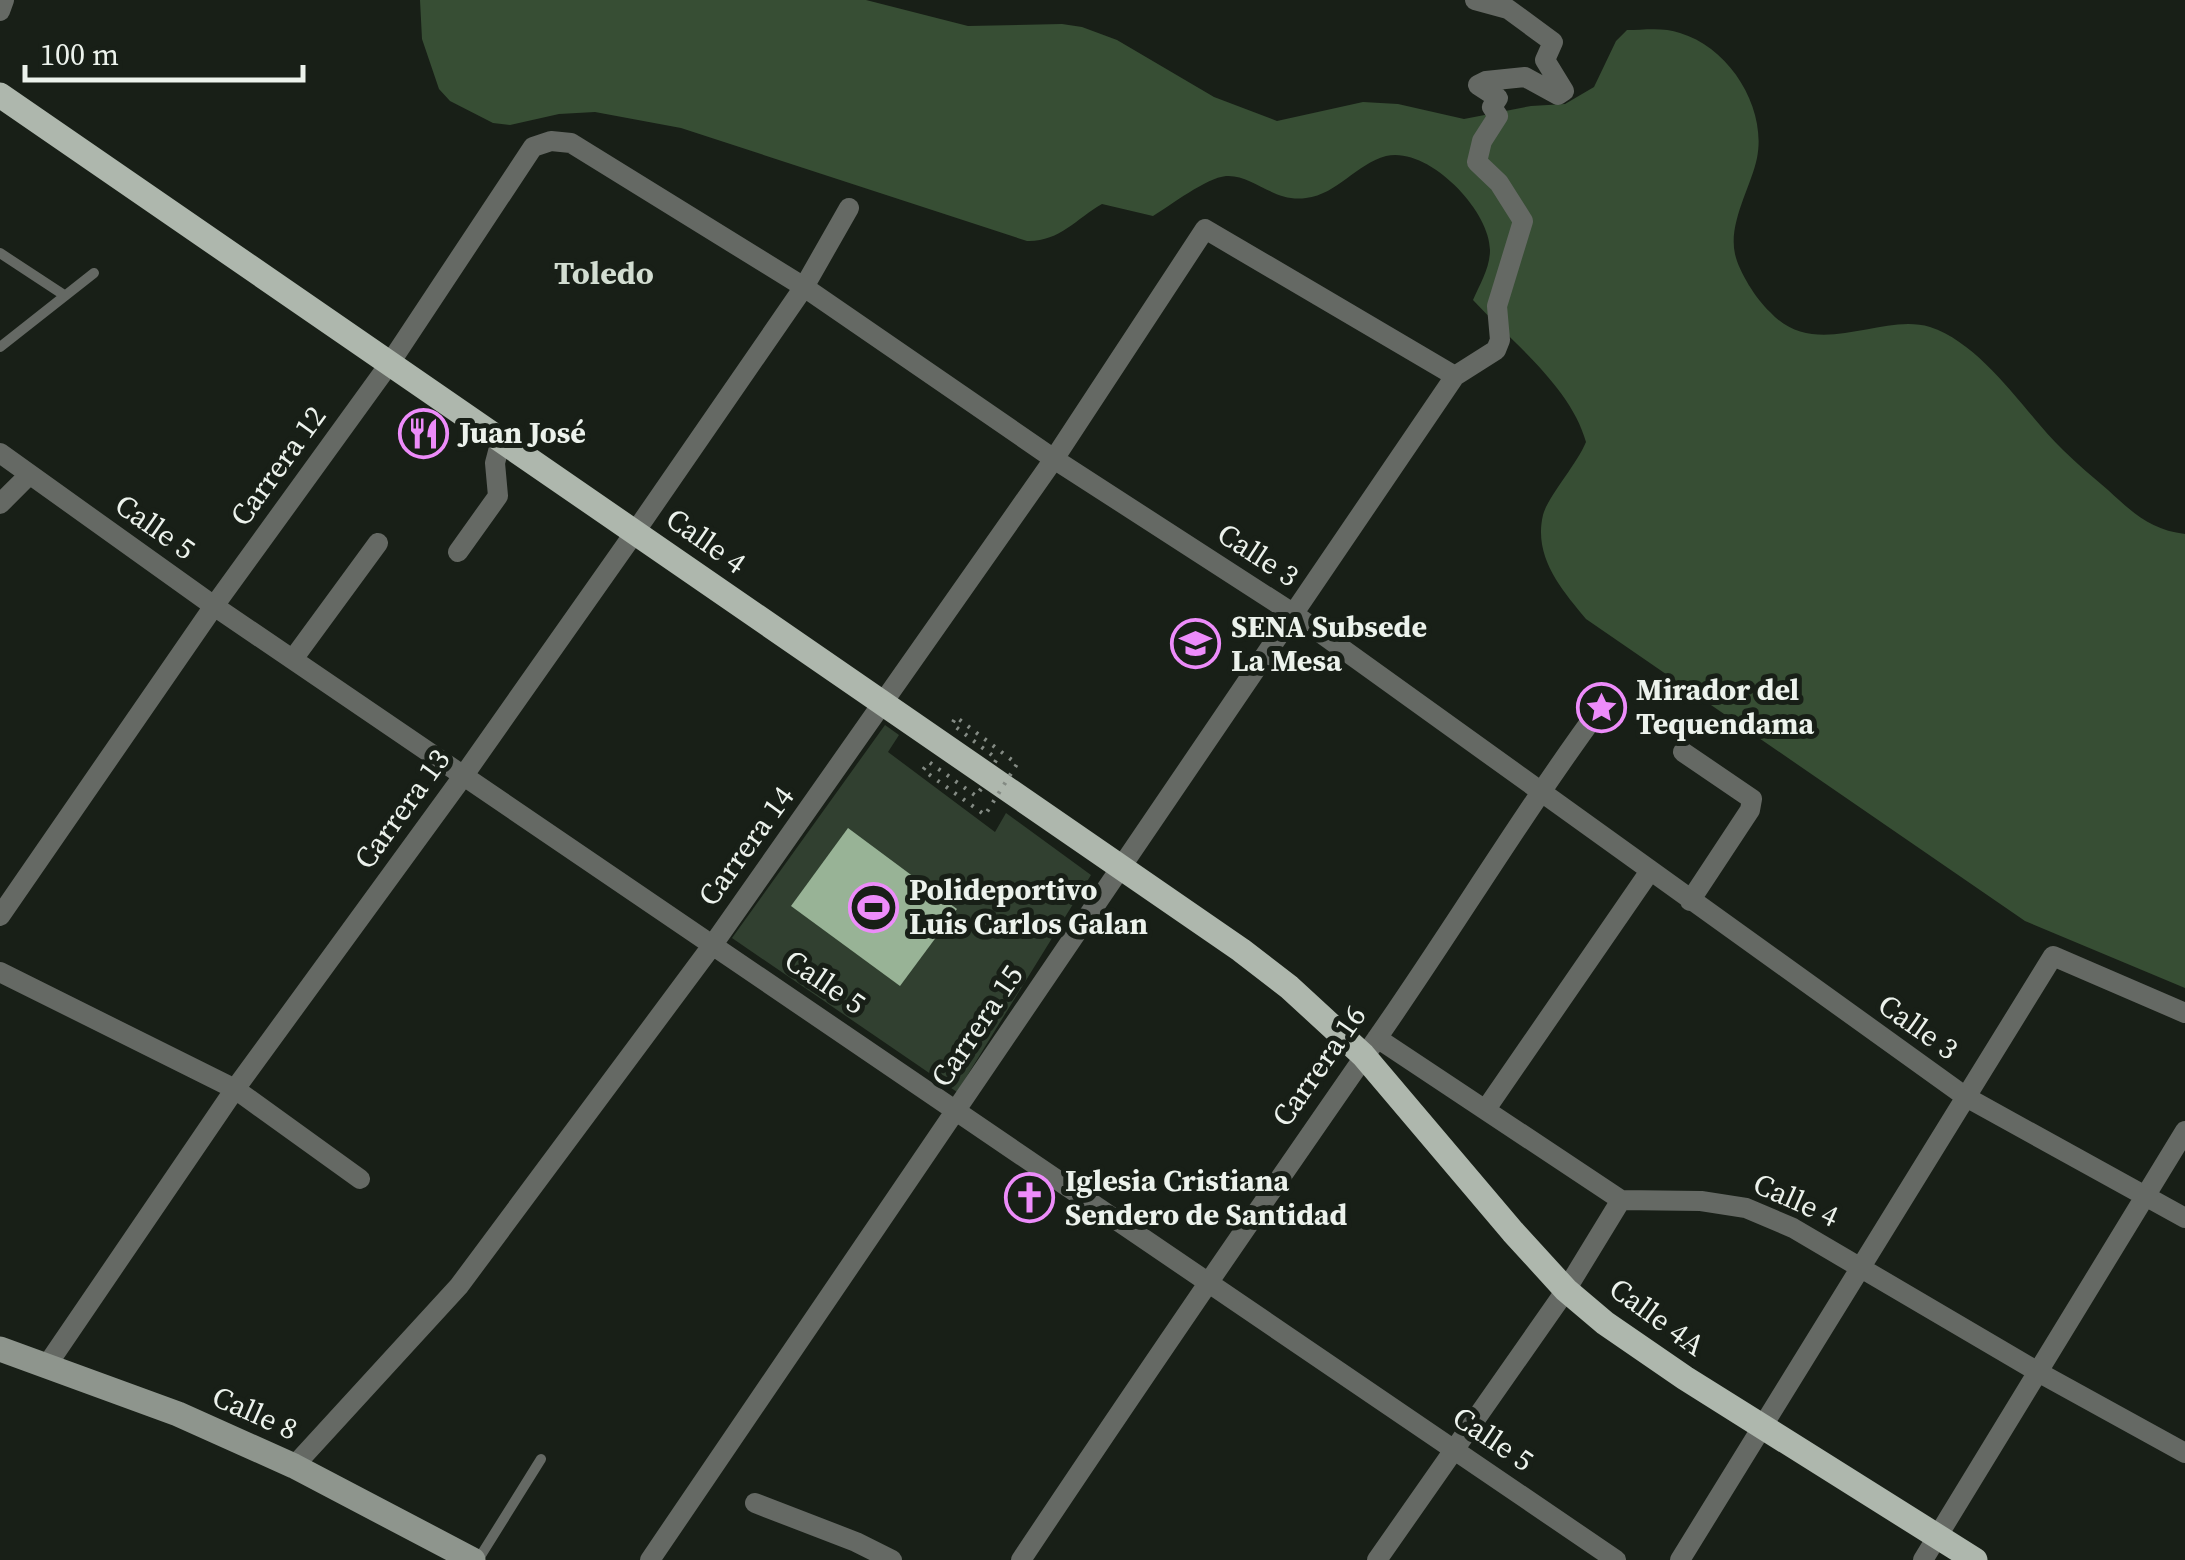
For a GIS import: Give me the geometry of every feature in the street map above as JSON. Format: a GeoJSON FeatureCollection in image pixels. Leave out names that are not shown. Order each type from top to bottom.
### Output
{"type":"FeatureCollection","features":[{"type":"Feature","properties":{"kind":"main road","name":"Calle 4"},"geometry":{"type":"LineString","coordinates":[[0,95],[1122,866],[1370,1046]]}},
{"type":"Feature","properties":{"kind":"main road","name":"Calle 4A"},"geometry":{"type":"LineString","coordinates":[[1370,1046],[1513,1232],[1566,1290],[1605,1323],[1684,1378],[1975,1560]]}},
{"type":"Feature","properties":{"kind":"main road","name":"Calle 8"},"geometry":{"type":"LineString","coordinates":[[0,1348],[178,1414],[294,1466],[476,1560]]}},
{"type":"Feature","properties":{"kind":"street"},"geometry":{"type":"LineString","coordinates":[[0,11],[4,0]]}},
{"type":"Feature","properties":{"kind":"street"},"geometry":{"type":"LineString","coordinates":[[1455,376],[1496,350],[1500,340],[1497,306],[1523,221],[1499,184],[1477,162],[1482,141],[1498,116],[1492,107],[1498,98],[1478,86],[1486,81],[1526,77],[1558,95],[1564,91],[1544,60],[1553,43],[1508,9],[1475,0]]}},
{"type":"Feature","properties":{"kind":"street","name":"Calle 3"},"geometry":{"type":"LineString","coordinates":[[533,147],[551,140],[571,143],[804,287],[1054,459],[1294,614],[1966,1097],[2185,1218]]}},
{"type":"Feature","properties":{"kind":"street","name":"Carrera 12"},"geometry":{"type":"LineString","coordinates":[[0,916],[214,606],[390,363],[533,147]]}},
{"type":"Feature","properties":{"kind":"street","name":"Carrera 13"},"geometry":{"type":"LineString","coordinates":[[47,1365],[236,1089],[635,532],[804,287],[849,208]]}},
{"type":"Feature","properties":{"kind":"street","name":"Carrera 14"},"geometry":{"type":"LineString","coordinates":[[294,1466],[459,1286],[714,943],[1054,459],[1205,229],[1455,376]]}},
{"type":"Feature","properties":{"kind":"street","name":"Carrera 15"},"geometry":{"type":"LineString","coordinates":[[650,1560],[1455,376]]}},
{"type":"Feature","properties":{"kind":"street"},"geometry":{"type":"LineString","coordinates":[[458,552],[498,496],[495,463],[501,440]]}},
{"type":"Feature","properties":{"kind":"street","name":"Calle 5"},"geometry":{"type":"LineString","coordinates":[[0,453],[214,606],[1616,1560]]}},
{"type":"Feature","properties":{"kind":"street"},"geometry":{"type":"LineString","coordinates":[[0,504],[29,476]]}},
{"type":"Feature","properties":{"kind":"street"},"geometry":{"type":"LineString","coordinates":[[293,659],[378,544]]}},
{"type":"Feature","properties":{"kind":"street","name":"Carrera 16"},"geometry":{"type":"LineString","coordinates":[[1020,1560],[1541,789],[1601,707]]}},
{"type":"Feature","properties":{"kind":"street"},"geometry":{"type":"LineString","coordinates":[[1684,752],[1752,799],[1750,810],[1690,901]]}},
{"type":"Feature","properties":{"kind":"street"},"geometry":{"type":"LineString","coordinates":[[1486,1109],[1650,871]]}},
{"type":"Feature","properties":{"kind":"street"},"geometry":{"type":"LineString","coordinates":[[1680,1560],[2053,956],[2185,1013]]}},
{"type":"Feature","properties":{"kind":"street"},"geometry":{"type":"LineString","coordinates":[[0,972],[236,1089],[360,1178]]}},
{"type":"Feature","properties":{"kind":"street","name":"Calle 4"},"geometry":{"type":"LineString","coordinates":[[1370,1046],[1486,1109],[1621,1200],[1702,1201],[1746,1208],[1793,1228],[2185,1453]]}},
{"type":"Feature","properties":{"kind":"street"},"geometry":{"type":"LineString","coordinates":[[1922,1560],[2185,1131]]}},
{"type":"Feature","properties":{"kind":"street"},"geometry":{"type":"LineString","coordinates":[[1377,1560],[1566,1290],[1621,1200]]}},
{"type":"Feature","properties":{"kind":"street"},"geometry":{"type":"LineString","coordinates":[[754,1502],[892,1560]]}},
{"type":"Feature","properties":{"kind":"lane"},"geometry":{"type":"LineString","coordinates":[[0,253],[64,295]]}},
{"type":"Feature","properties":{"kind":"lane"},"geometry":{"type":"LineString","coordinates":[[0,347],[94,273]]}},
{"type":"Feature","properties":{"kind":"lane"},"geometry":{"type":"LineString","coordinates":[[476,1560],[541,1459]]}},
{"type":"Feature","properties":{"kind":"path"},"geometry":{"type":"LineString","coordinates":[[980,789],[976,796],[929,762],[923,770],[985,815],[1018,764],[956,717],[952,724],[998,759],[993,765]]}},
{"type":"Feature","properties":{"kind":"green space"},"geometry":{"type":"Polygon","coordinates":[[[420,0],[866,0],[968,26],[1062,24],[1117,40],[1214,97],[1277,121],[1363,102],[1398,104],[1464,119],[1531,106],[1565,104],[1594,87],[1616,41],[1627,30],[1667,30],[1698,41],[1715,52],[1741,82],[1756,119],[1757,158],[1737,218],[1734,242],[1744,277],[1770,312],[1788,326],[1807,333],[1828,335],[1911,324],[1950,336],[1986,364],[2048,435],[2126,506],[2152,524],[2185,534],[2185,988],[2025,921],[1586,619],[1552,572],[1541,530],[1546,508],[1586,442],[1554,384],[1473,300],[1488,263],[1487,234],[1480,217],[1454,184],[1420,161],[1386,156],[1365,165],[1328,191],[1306,198],[1284,196],[1245,179],[1226,176],[1199,187],[1153,216],[1102,204],[1058,234],[1027,241],[681,128],[595,112],[559,114],[510,125],[493,123],[450,101],[439,89],[422,39],[420,0]]]}},
{"type":"Feature","properties":{"kind":"green space"},"geometry":{"type":"Polygon","coordinates":[[[885,725],[899,735],[888,752],[995,832],[1006,813],[1091,875],[957,1092],[732,938],[885,725]]]}},
{"type":"Feature","properties":{"kind":"building","name":"Polideportivo Luis Carlos Galan"},"geometry":{"type":"Polygon","coordinates":[[[848,828],[957,909],[900,986],[791,906],[848,828]]]}},
{"type":"Feature","properties":{"kind":"place","name":"Juan José"},"geometry":{"type":"Point","coordinates":[424,433]}},
{"type":"Feature","properties":{"kind":"place","name":"SENA Subsede La Mesa"},"geometry":{"type":"Point","coordinates":[1196,644]}},
{"type":"Feature","properties":{"kind":"place","name":"Mirador del Tequendama"},"geometry":{"type":"Point","coordinates":[1601,707]}},
{"type":"Feature","properties":{"kind":"place","name":"Polideportivo Luis Carlos Galan"},"geometry":{"type":"Point","coordinates":[874,907]}},
{"type":"Feature","properties":{"kind":"place","name":"Iglesia Cristiana Sendero de Santidad"},"geometry":{"type":"Point","coordinates":[1030,1198]}},
{"type":"Feature","properties":{"kind":"district","name":"Toledo"},"geometry":{"type":"Point","coordinates":[604,273]}}]}
